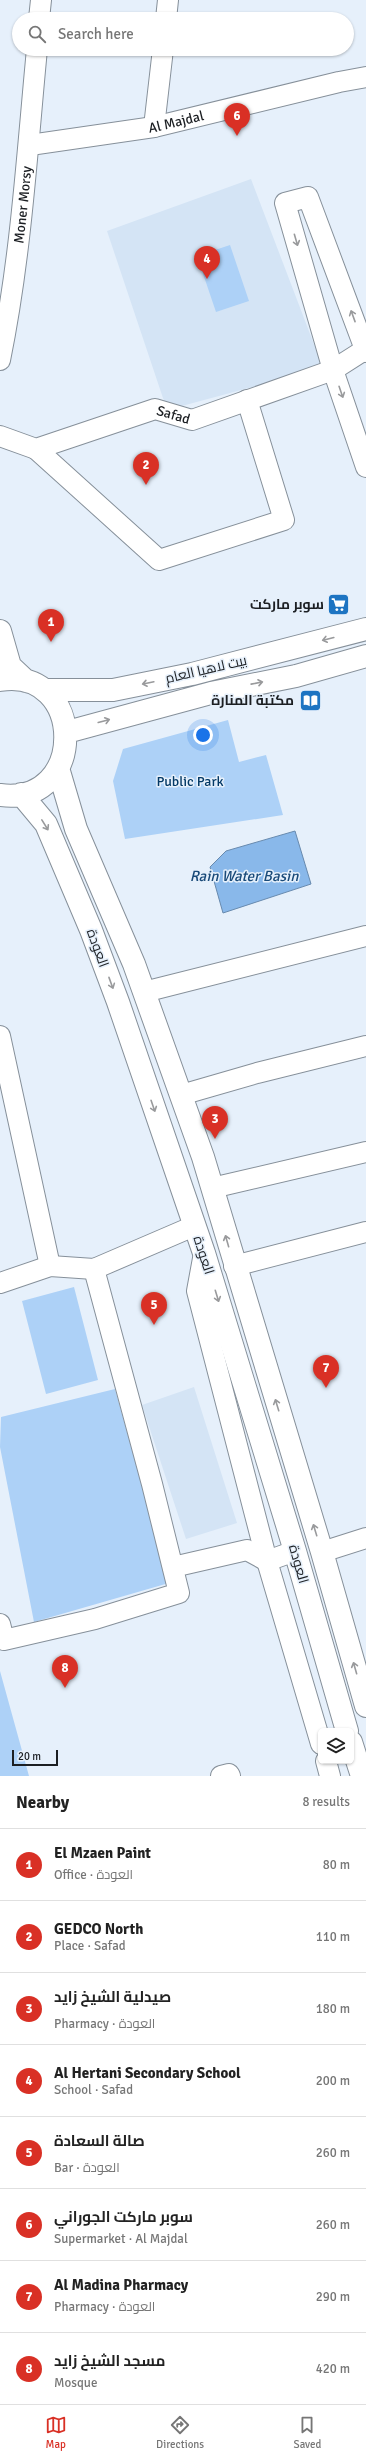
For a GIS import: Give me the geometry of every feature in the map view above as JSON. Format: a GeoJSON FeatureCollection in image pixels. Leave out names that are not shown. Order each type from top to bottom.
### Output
{"type":"FeatureCollection","features":[{"type":"Feature","properties":{"kind":"main road","name":"بيت لاهيا العام"},"geometry":{"type":"LineString","coordinates":[[0,680],[35,686],[113,690],[192,674],[366,629]]}},
{"type":"Feature","properties":{"kind":"main road"},"geometry":{"type":"LineString","coordinates":[[0,631],[10,666],[58,705],[67,732],[65,751],[58,768],[38,788],[10,795]]}},
{"type":"Feature","properties":{"kind":"main road","name":"بيت لاهيا العام"},"geometry":{"type":"LineString","coordinates":[[67,732],[211,693],[296,676],[366,656]]}},
{"type":"Feature","properties":{"kind":"main road","name":"العودة"},"geometry":{"type":"LineString","coordinates":[[58,768],[76,829],[134,964],[212,1188],[234,1266],[322,1552],[366,1706]]}},
{"type":"Feature","properties":{"kind":"main road","name":"العودة"},"geometry":{"type":"LineString","coordinates":[[10,795],[46,824],[91,930],[204,1253],[295,1550],[346,1728]]}},
{"type":"Feature","properties":{"kind":"main road"},"geometry":{"type":"LineString","coordinates":[[354,1751],[362,1776]]}},
{"type":"Feature","properties":{"kind":"street"},"geometry":{"type":"LineString","coordinates":[[40,12],[41,0]]}},
{"type":"Feature","properties":{"kind":"street"},"geometry":{"type":"LineString","coordinates":[[167,12],[168,0]]}},
{"type":"Feature","properties":{"kind":"street","name":"Moner Morsy"},"geometry":{"type":"LineString","coordinates":[[0,360],[13,291],[30,145],[36,56]]}},
{"type":"Feature","properties":{"kind":"street"},"geometry":{"type":"LineString","coordinates":[[154,127],[162,56]]}},
{"type":"Feature","properties":{"kind":"street","name":"Al Majdal"},"geometry":{"type":"LineString","coordinates":[[30,145],[154,127],[339,82],[366,77]]}},
{"type":"Feature","properties":{"kind":"street"},"geometry":{"type":"LineString","coordinates":[[366,350],[308,197],[285,203],[334,370],[366,467]]}},
{"type":"Feature","properties":{"kind":"street","name":"Safad"},"geometry":{"type":"LineString","coordinates":[[36,449],[155,409],[192,420],[334,370],[366,350]]}},
{"type":"Feature","properties":{"kind":"street"},"geometry":{"type":"LineString","coordinates":[[0,436],[36,449],[159,560],[284,520],[247,400]]}},
{"type":"Feature","properties":{"kind":"street"},"geometry":{"type":"LineString","coordinates":[[144,992],[366,936]]}},
{"type":"Feature","properties":{"kind":"street"},"geometry":{"type":"LineString","coordinates":[[0,1036],[50,1266]]}},
{"type":"Feature","properties":{"kind":"street"},"geometry":{"type":"LineString","coordinates":[[181,1096],[257,1073],[366,1046]]}},
{"type":"Feature","properties":{"kind":"street"},"geometry":{"type":"LineString","coordinates":[[212,1188],[366,1152]]}},
{"type":"Feature","properties":{"kind":"street"},"geometry":{"type":"LineString","coordinates":[[0,1283],[50,1266],[94,1269],[194,1226]]}},
{"type":"Feature","properties":{"kind":"street"},"geometry":{"type":"LineString","coordinates":[[234,1266],[366,1232]]}},
{"type":"Feature","properties":{"kind":"street"},"geometry":{"type":"LineString","coordinates":[[204,1253],[197,1291],[267,1561],[318,1734]]}},
{"type":"Feature","properties":{"kind":"street"},"geometry":{"type":"LineString","coordinates":[[0,1624],[4,1640],[95,1619],[179,1593],[94,1269]]}},
{"type":"Feature","properties":{"kind":"street"},"geometry":{"type":"LineString","coordinates":[[322,1552],[366,1538]]}},
{"type":"Feature","properties":{"kind":"street"},"geometry":{"type":"LineString","coordinates":[[173,1567],[247,1550],[267,1561]]}},
{"type":"Feature","properties":{"kind":"street"},"geometry":{"type":"LineString","coordinates":[[267,1561],[295,1550]]}},
{"type":"Feature","properties":{"kind":"street"},"geometry":{"type":"LineString","coordinates":[[327,1764],[330,1776]]}},
{"type":"Feature","properties":{"kind":"street"},"geometry":{"type":"LineString","coordinates":[[222,1776],[229,1774],[230,1776]]}},
{"type":"Feature","properties":{"kind":"shaded area"},"geometry":{"type":"Polygon","coordinates":[[[251,179],[323,368],[167,410],[107,231],[251,179]]]}},
{"type":"Feature","properties":{"kind":"shaded area"},"geometry":{"type":"Polygon","coordinates":[[[194,1387],[237,1523],[186,1539],[142,1405],[194,1387]]]}},
{"type":"Feature","properties":{"kind":"green space"},"geometry":{"type":"Polygon","coordinates":[[[230,245],[249,301],[216,312],[197,256],[230,245]]]}},
{"type":"Feature","properties":{"kind":"green space","name":"Public Park"},"geometry":{"type":"Polygon","coordinates":[[[228,720],[239,762],[266,755],[283,815],[125,839],[113,781],[123,749],[228,720]]]}},
{"type":"Feature","properties":{"kind":"green space"},"geometry":{"type":"Polygon","coordinates":[[[74,1287],[98,1380],[46,1394],[22,1301],[74,1287]]]}},
{"type":"Feature","properties":{"kind":"green space"},"geometry":{"type":"Polygon","coordinates":[[[115,1389],[169,1583],[34,1622],[0,1447],[1,1417],[115,1389]]]}},
{"type":"Feature","properties":{"kind":"green space"},"geometry":{"type":"Polygon","coordinates":[[[0,1671],[29,1776],[0,1776],[0,1671]]]}},
{"type":"Feature","properties":{"kind":"water","name":"Rain Water Basin"},"geometry":{"type":"Polygon","coordinates":[[[295,831],[311,884],[223,913],[210,867],[226,851],[295,831]]]}},
{"type":"Feature","properties":{"kind":"place","name":"سوبر ماركت الجوراني"},"geometry":{"type":"Point","coordinates":[237,136]}},
{"type":"Feature","properties":{"kind":"place","name":"Al Hertani Secondary School"},"geometry":{"type":"Point","coordinates":[207,279]}},
{"type":"Feature","properties":{"kind":"place","name":"GEDCO North"},"geometry":{"type":"Point","coordinates":[146,485]}},
{"type":"Feature","properties":{"kind":"place","name":"سوبر ماركت"},"geometry":{"type":"Point","coordinates":[339,604]}},
{"type":"Feature","properties":{"kind":"place","name":"El Mzaen Paint"},"geometry":{"type":"Point","coordinates":[51,642]}},
{"type":"Feature","properties":{"kind":"place","name":"مكتبة المنارة"},"geometry":{"type":"Point","coordinates":[310,700]}},
{"type":"Feature","properties":{"kind":"place","name":"صيدلية الشيخ زايد"},"geometry":{"type":"Point","coordinates":[215,1139]}},
{"type":"Feature","properties":{"kind":"place","name":"صالة السعادة"},"geometry":{"type":"Point","coordinates":[154,1325]}},
{"type":"Feature","properties":{"kind":"place","name":"Al Madina Pharmacy"},"geometry":{"type":"Point","coordinates":[326,1388]}},
{"type":"Feature","properties":{"kind":"place","name":"مسجد الشيخ زايد"},"geometry":{"type":"Point","coordinates":[65,1688]}}]}
